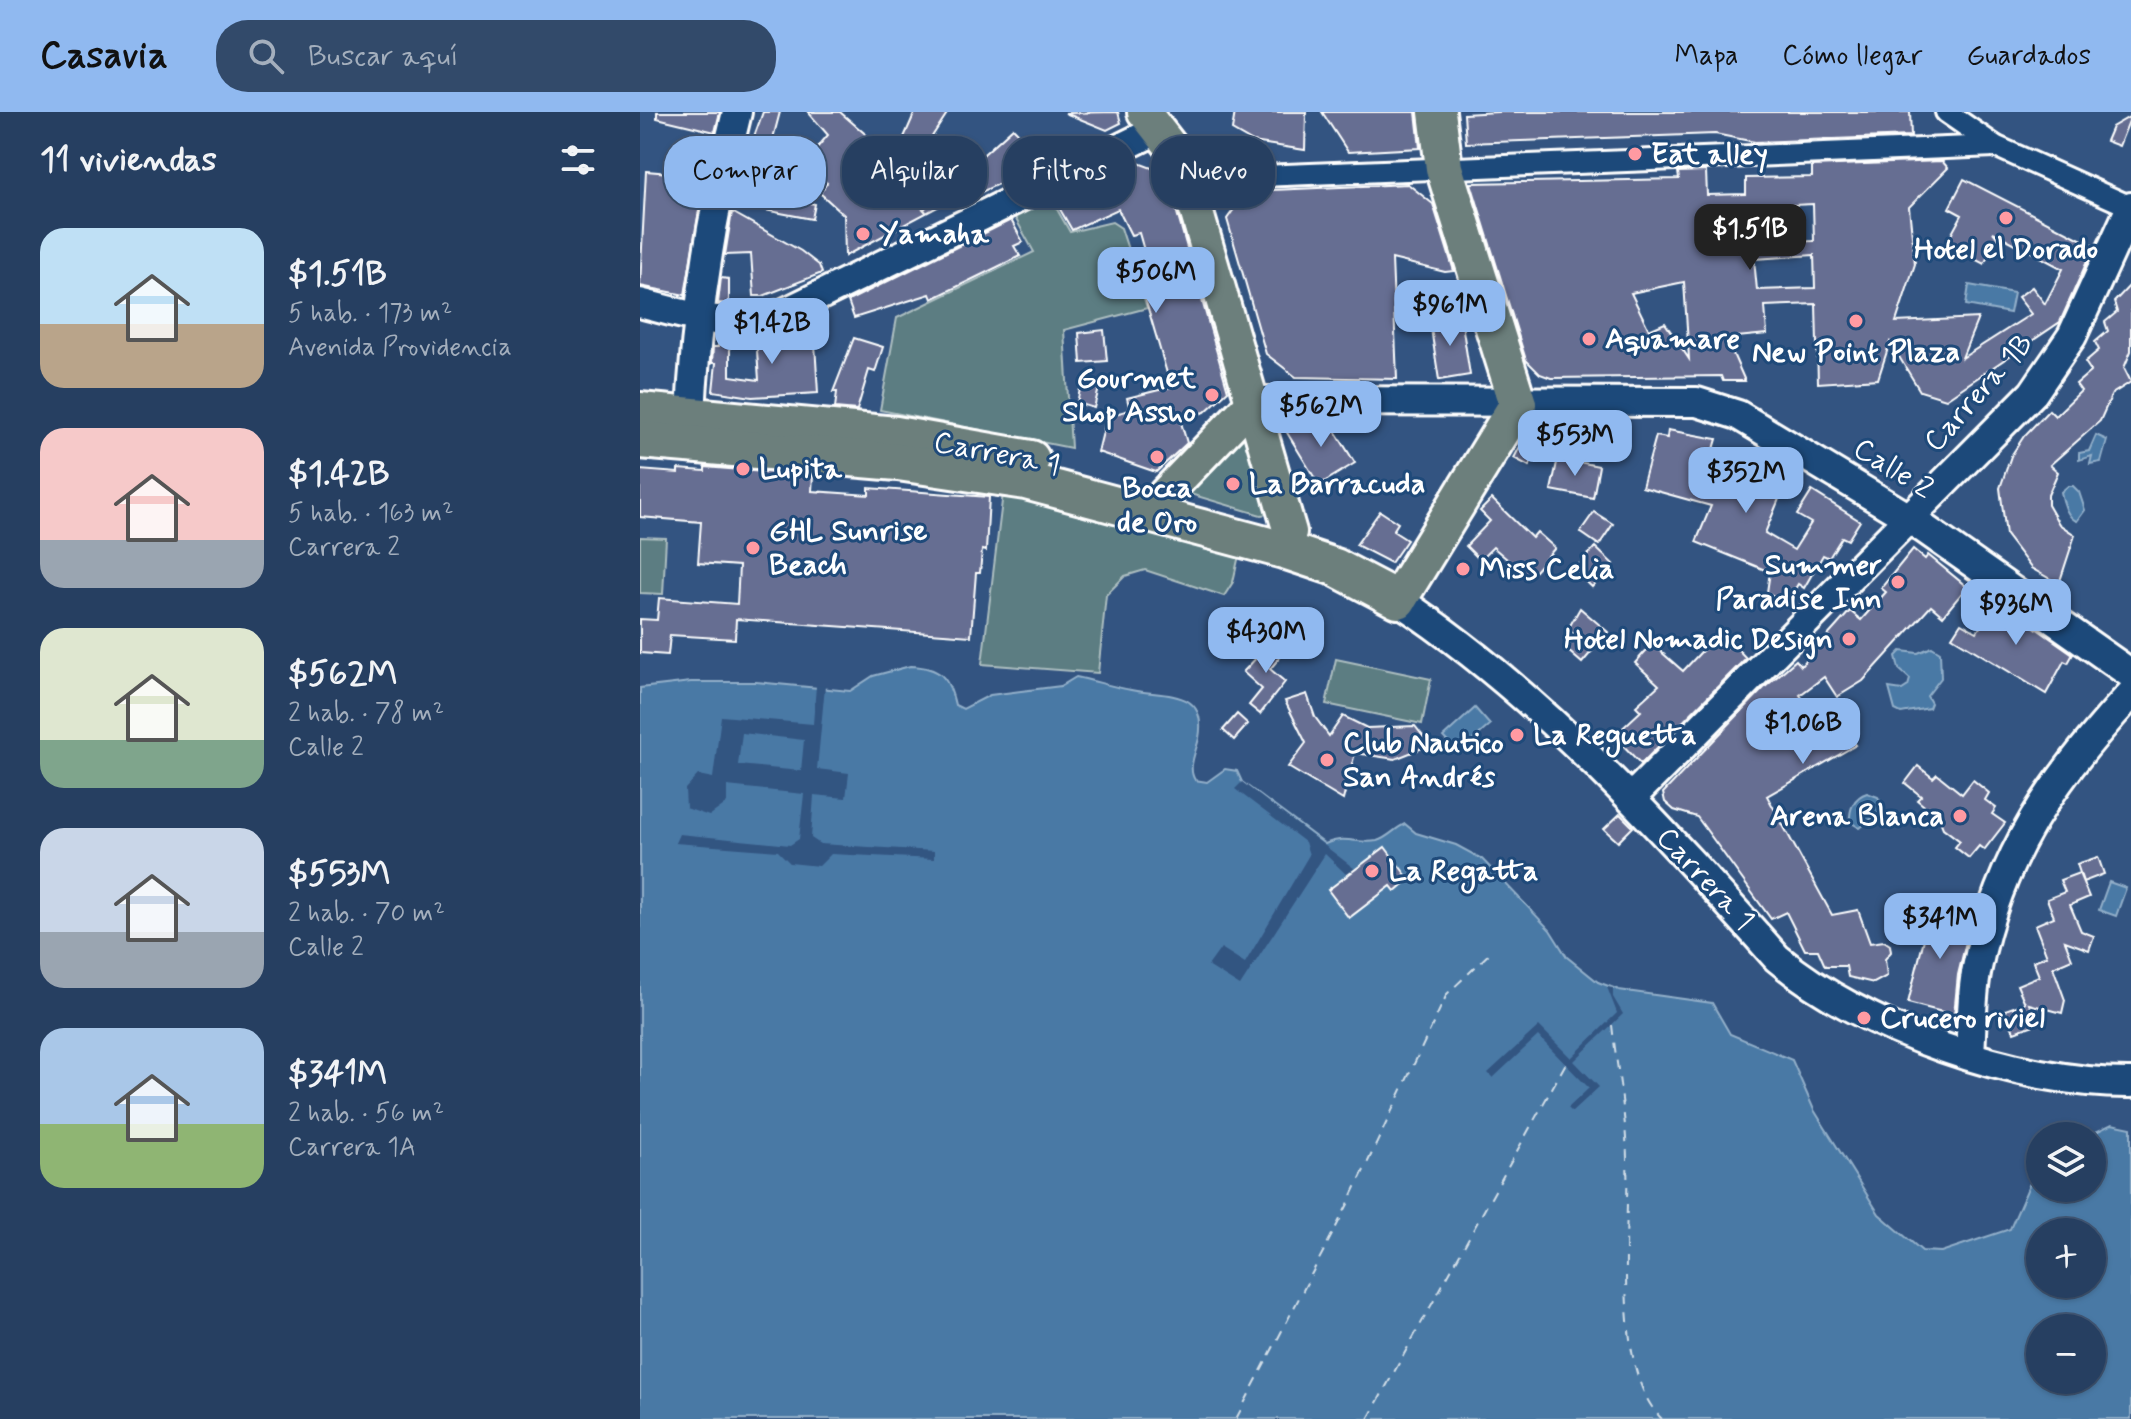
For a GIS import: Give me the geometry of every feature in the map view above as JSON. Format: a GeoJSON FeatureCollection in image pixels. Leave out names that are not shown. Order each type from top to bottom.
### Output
{"type":"FeatureCollection","features":[{"type":"Feature","properties":{"kind":"highway"},"geometry":{"type":"LineString","coordinates":[[1398,600],[1518,404],[1444,168],[1437,112]]}},
{"type":"Feature","properties":{"kind":"highway","name":"Carrera 1"},"geometry":{"type":"LineString","coordinates":[[640,411],[690,428],[971,446],[1110,478],[1161,504],[1287,541],[1398,600]]}},
{"type":"Feature","properties":{"kind":"highway","name":"Carrera 1"},"geometry":{"type":"LineString","coordinates":[[640,440],[690,428]]}},
{"type":"Feature","properties":{"kind":"main road"},"geometry":{"type":"LineString","coordinates":[[1196,208],[1254,401],[1287,541]]}},
{"type":"Feature","properties":{"kind":"main road"},"geometry":{"type":"LineString","coordinates":[[1161,504],[1254,401]]}},
{"type":"Feature","properties":{"kind":"street"},"geometry":{"type":"LineString","coordinates":[[690,428],[697,318],[707,246],[737,112]]}},
{"type":"Feature","properties":{"kind":"street"},"geometry":{"type":"LineString","coordinates":[[1946,112],[1995,146],[2131,207]]}},
{"type":"Feature","properties":{"kind":"street"},"geometry":{"type":"LineString","coordinates":[[640,303],[697,318],[748,323],[782,314],[1152,120]]}},
{"type":"Feature","properties":{"kind":"street"},"geometry":{"type":"LineString","coordinates":[[1275,175],[1995,146]]}},
{"type":"Feature","properties":{"kind":"street","name":"Carrera 1B"},"geometry":{"type":"LineString","coordinates":[[1631,798],[2033,393],[2072,336],[2131,207]]}},
{"type":"Feature","properties":{"kind":"street","name":"Calle 2"},"geometry":{"type":"LineString","coordinates":[[1254,401],[1518,404],[1697,402],[1718,407],[1738,415],[1909,518],[2131,674]]}},
{"type":"Feature","properties":{"kind":"street","name":"Carrera 1"},"geometry":{"type":"LineString","coordinates":[[1398,600],[1497,671],[1556,723],[1631,798],[1777,958],[1803,980],[1897,1030],[1970,1054],[2035,1074],[2131,1083]]}},
{"type":"Feature","properties":{"kind":"street"},"geometry":{"type":"LineString","coordinates":[[1970,1054],[1977,970],[1999,888],[2035,813],[2085,745],[2131,694]]}},
{"type":"Feature","properties":{"kind":"green space"},"geometry":{"type":"Polygon","coordinates":[[[1026,208],[1056,208],[1070,232],[1112,222],[1121,228],[1147,308],[1064,330],[1071,448],[880,410],[897,318],[1034,252],[1013,214],[1026,208]]]}},
{"type":"Feature","properties":{"kind":"green space"},"geometry":{"type":"Polygon","coordinates":[[[1245,423],[1268,514],[1261,515],[1190,494],[1188,489],[1245,423]]]}},
{"type":"Feature","properties":{"kind":"green space"},"geometry":{"type":"Polygon","coordinates":[[[1004,485],[1241,546],[1233,582],[1224,596],[1145,570],[1125,576],[1106,595],[1098,673],[982,664],[1004,485]]]}},
{"type":"Feature","properties":{"kind":"green space"},"geometry":{"type":"Polygon","coordinates":[[[640,537],[666,538],[663,594],[640,593],[640,537]]]}},
{"type":"Feature","properties":{"kind":"green space"},"geometry":{"type":"Polygon","coordinates":[[[1336,659],[1431,679],[1422,724],[1326,704],[1336,659]]]}},
{"type":"Feature","properties":{"kind":"water"},"geometry":{"type":"Polygon","coordinates":[[[1969,285],[2014,293],[2010,313],[1966,305],[1969,285]]]}},
{"type":"Feature","properties":{"kind":"water"},"geometry":{"type":"Polygon","coordinates":[[[2096,435],[2107,440],[2101,462],[2090,464],[2092,456],[2079,460],[2079,453],[2089,451],[2096,435]]]}},
{"type":"Feature","properties":{"kind":"water"},"geometry":{"type":"Polygon","coordinates":[[[2068,486],[2079,492],[2085,510],[2077,521],[2068,513],[2063,500],[2061,492],[2068,486]]]}},
{"type":"Feature","properties":{"kind":"water"},"geometry":{"type":"Polygon","coordinates":[[[1932,647],[1940,652],[1941,678],[1927,696],[1931,703],[1929,708],[1901,713],[1895,710],[1889,688],[1902,690],[1908,686],[1910,679],[1899,669],[1896,656],[1901,651],[1918,653],[1932,647]]]}},
{"type":"Feature","properties":{"kind":"water"},"geometry":{"type":"Polygon","coordinates":[[[910,666],[942,675],[950,687],[955,705],[963,709],[990,695],[1061,686],[1076,677],[1181,698],[1197,710],[1200,722],[1192,765],[1195,780],[1207,782],[1225,769],[1237,771],[1242,782],[1325,844],[1340,840],[1377,841],[1405,824],[1416,833],[1456,845],[1482,859],[1550,930],[1567,957],[1598,982],[1619,990],[1712,1003],[1730,1034],[1792,1060],[1814,1110],[1879,1214],[1922,1251],[1941,1252],[2010,1229],[2026,1192],[2026,1202],[2106,1202],[2106,1127],[2112,1124],[2131,1128],[2131,1419],[640,1419],[640,688],[691,682],[756,682],[850,691],[873,676],[910,666]]]}},
{"type":"Feature","properties":{"kind":"water"},"geometry":{"type":"Polygon","coordinates":[[[1475,708],[1490,725],[1458,753],[1443,737],[1475,708]]]}},
{"type":"Feature","properties":{"kind":"water"},"geometry":{"type":"Polygon","coordinates":[[[1867,793],[1878,797],[1884,808],[1860,828],[1850,822],[1850,813],[1853,804],[1867,793]]]}},
{"type":"Feature","properties":{"kind":"water"},"geometry":{"type":"Polygon","coordinates":[[[2109,882],[2126,888],[2116,916],[2099,910],[2109,882]]]}},
{"type":"Feature","properties":{"kind":"pier"},"geometry":{"type":"Polygon","coordinates":[[[816,686],[825,686],[817,769],[849,773],[846,798],[814,795],[811,838],[820,844],[934,851],[934,859],[831,854],[819,866],[790,863],[778,851],[675,843],[679,834],[790,845],[799,839],[804,794],[727,786],[727,803],[709,816],[686,808],[685,789],[698,775],[713,778],[721,716],[813,724],[816,686]],[[742,733],[738,765],[801,771],[804,740],[742,733]]]}},
{"type":"Feature","properties":{"kind":"pier"},"geometry":{"type":"Polygon","coordinates":[[[1242,782],[1355,869],[1347,875],[1325,854],[1240,986],[1208,966],[1221,948],[1245,963],[1309,855],[1305,842],[1235,789],[1242,782]]]}},
{"type":"Feature","properties":{"kind":"pier"},"geometry":{"type":"Polygon","coordinates":[[[1607,987],[1613,988],[1613,997],[1623,1014],[1574,1061],[1599,1087],[1572,1112],[1568,1108],[1589,1088],[1538,1036],[1493,1078],[1488,1073],[1539,1026],[1571,1058],[1617,1013],[1607,987]]]}},
{"type":"Feature","properties":{"kind":"building"},"geometry":{"type":"Polygon","coordinates":[[[657,112],[720,112],[715,132],[657,118],[657,112]]]}},
{"type":"Feature","properties":{"kind":"building"},"geometry":{"type":"Polygon","coordinates":[[[763,112],[780,112],[774,136],[754,136],[763,112]]]}},
{"type":"Feature","properties":{"kind":"building"},"geometry":{"type":"Polygon","coordinates":[[[808,112],[840,112],[868,136],[842,136],[842,208],[922,208],[926,212],[925,208],[935,208],[845,256],[844,215],[826,198],[828,135],[808,112]]]}},
{"type":"Feature","properties":{"kind":"building"},"geometry":{"type":"Polygon","coordinates":[[[915,112],[948,112],[932,136],[905,136],[915,112]]]}},
{"type":"Feature","properties":{"kind":"building"},"geometry":{"type":"Polygon","coordinates":[[[1118,112],[1121,123],[1107,130],[1065,113],[1118,112]]]}},
{"type":"Feature","properties":{"kind":"building"},"geometry":{"type":"Polygon","coordinates":[[[1235,112],[1306,112],[1305,150],[1275,145],[1275,136],[1242,136],[1232,130],[1235,112]]]}},
{"type":"Feature","properties":{"kind":"building"},"geometry":{"type":"Polygon","coordinates":[[[1322,112],[1416,112],[1420,148],[1348,152],[1322,112]]]}},
{"type":"Feature","properties":{"kind":"building"},"geometry":{"type":"Polygon","coordinates":[[[1910,112],[1911,136],[1755,142],[1715,134],[1466,143],[1464,114],[1910,112]]]}},
{"type":"Feature","properties":{"kind":"building"},"geometry":{"type":"Polygon","coordinates":[[[2131,116],[2119,146],[2106,141],[2112,127],[2131,116]]]}},
{"type":"Feature","properties":{"kind":"building"},"geometry":{"type":"Polygon","coordinates":[[[1013,128],[1021,136],[1004,136],[1013,128]]]}},
{"type":"Feature","properties":{"kind":"building"},"geometry":{"type":"Polygon","coordinates":[[[1003,137],[1003,182],[987,189],[987,151],[1003,137]]]}},
{"type":"Feature","properties":{"kind":"building"},"geometry":{"type":"Polygon","coordinates":[[[1942,161],[1948,168],[1909,207],[1915,264],[1896,322],[1978,318],[1962,358],[2031,314],[2018,297],[2032,287],[2045,304],[2063,269],[1993,232],[1998,238],[1984,264],[1946,244],[1962,215],[1949,208],[1964,179],[2094,246],[2060,322],[1946,399],[1920,391],[1890,342],[1878,379],[1818,383],[1816,304],[1765,306],[1767,334],[1726,338],[1745,381],[1723,381],[1721,376],[1551,378],[1540,374],[1526,360],[1471,183],[1679,179],[1678,172],[1706,171],[1707,195],[1746,194],[1746,178],[1812,177],[1812,166],[1942,161]],[[1813,204],[1773,206],[1775,242],[1814,241],[1813,204]],[[1708,211],[1710,244],[1747,241],[1746,211],[1708,211]],[[1814,255],[1754,259],[1757,290],[1815,288],[1814,255]],[[1684,282],[1631,293],[1649,330],[1665,323],[1689,359],[1684,282]]]}},
{"type":"Feature","properties":{"kind":"building"},"geometry":{"type":"Polygon","coordinates":[[[1135,162],[1151,168],[1151,208],[1176,208],[1228,391],[1205,412],[1180,419],[1187,443],[1156,472],[1098,452],[1107,416],[1130,410],[1127,398],[1171,387],[1135,264],[1147,261],[1139,233],[1131,235],[1118,209],[1072,230],[1059,208],[1135,208],[1135,162]]]}},
{"type":"Feature","properties":{"kind":"building"},"geometry":{"type":"Polygon","coordinates":[[[646,171],[664,173],[664,208],[700,208],[685,295],[640,286],[646,171]]]}},
{"type":"Feature","properties":{"kind":"building"},"geometry":{"type":"Polygon","coordinates":[[[1408,184],[1433,204],[1454,271],[1445,272],[1392,259],[1397,379],[1296,377],[1266,354],[1227,219],[1235,208],[1275,208],[1275,190],[1408,184]]]}},
{"type":"Feature","properties":{"kind":"building"},"geometry":{"type":"Polygon","coordinates":[[[755,208],[814,208],[812,219],[755,208]]]}},
{"type":"Feature","properties":{"kind":"building"},"geometry":{"type":"Polygon","coordinates":[[[732,212],[801,251],[819,265],[822,273],[763,296],[754,296],[751,254],[725,255],[732,212]]]}},
{"type":"Feature","properties":{"kind":"building"},"geometry":{"type":"Polygon","coordinates":[[[1011,220],[1023,242],[1014,246],[1020,256],[932,299],[930,294],[854,318],[848,301],[1011,220]]]}},
{"type":"Feature","properties":{"kind":"building"},"geometry":{"type":"Polygon","coordinates":[[[721,278],[729,279],[729,304],[718,303],[721,278]]]}},
{"type":"Feature","properties":{"kind":"building"},"geometry":{"type":"Polygon","coordinates":[[[2131,284],[2131,351],[2124,368],[2131,382],[2112,394],[2100,421],[2050,465],[2058,472],[2048,495],[2048,505],[2059,524],[2075,535],[2059,584],[2031,568],[2006,535],[2000,488],[2011,456],[2024,436],[2049,410],[2055,416],[2081,391],[2076,384],[2091,371],[2085,362],[2099,350],[2095,342],[2108,331],[2105,322],[2117,312],[2114,302],[2131,284]]]}},
{"type":"Feature","properties":{"kind":"building"},"geometry":{"type":"Polygon","coordinates":[[[1461,317],[1470,375],[1439,380],[1430,322],[1461,317]]]}},
{"type":"Feature","properties":{"kind":"building"},"geometry":{"type":"Polygon","coordinates":[[[814,327],[818,393],[752,397],[713,391],[716,363],[712,363],[713,347],[718,347],[719,337],[730,338],[730,376],[759,380],[756,336],[814,327]]]}},
{"type":"Feature","properties":{"kind":"building"},"geometry":{"type":"Polygon","coordinates":[[[1104,330],[1107,361],[1081,363],[1079,333],[1104,330]]]}},
{"type":"Feature","properties":{"kind":"building"},"geometry":{"type":"Polygon","coordinates":[[[854,338],[883,347],[875,372],[869,370],[857,410],[835,408],[837,392],[833,392],[854,338]]]}},
{"type":"Feature","properties":{"kind":"building"},"geometry":{"type":"Polygon","coordinates":[[[1082,380],[1100,384],[1094,408],[1077,403],[1082,380]]]}},
{"type":"Feature","properties":{"kind":"building"},"geometry":{"type":"Polygon","coordinates":[[[1314,418],[1317,422],[1327,418],[1355,463],[1319,485],[1286,431],[1314,418]]]}},
{"type":"Feature","properties":{"kind":"building"},"geometry":{"type":"Polygon","coordinates":[[[1668,430],[1717,439],[1705,480],[1748,498],[1752,488],[1779,499],[1765,533],[1794,550],[1811,523],[1797,515],[1812,491],[1860,521],[1848,540],[1842,537],[1829,558],[1823,555],[1804,588],[1798,584],[1786,604],[1767,592],[1770,572],[1696,542],[1711,506],[1642,487],[1656,436],[1667,438],[1668,430]]]}},
{"type":"Feature","properties":{"kind":"building"},"geometry":{"type":"Polygon","coordinates":[[[1526,435],[1542,443],[1529,466],[1514,458],[1526,435]]]}},
{"type":"Feature","properties":{"kind":"building"},"geometry":{"type":"Polygon","coordinates":[[[1558,458],[1599,466],[1593,498],[1551,490],[1558,458]]]}},
{"type":"Feature","properties":{"kind":"building"},"geometry":{"type":"Polygon","coordinates":[[[705,467],[813,476],[812,491],[869,495],[869,488],[989,497],[986,551],[982,550],[980,573],[976,573],[971,636],[736,619],[735,639],[670,635],[668,655],[640,653],[640,619],[657,620],[659,598],[737,604],[739,566],[698,563],[701,522],[640,517],[640,470],[678,473],[678,469],[705,471],[705,467]]]}},
{"type":"Feature","properties":{"kind":"building"},"geometry":{"type":"Polygon","coordinates":[[[1492,499],[1532,538],[1537,532],[1555,548],[1529,578],[1493,547],[1480,560],[1466,546],[1490,521],[1480,511],[1492,499]]]}},
{"type":"Feature","properties":{"kind":"building"},"geometry":{"type":"Polygon","coordinates":[[[1380,511],[1398,523],[1393,531],[1407,540],[1391,563],[1356,545],[1380,511]]]}},
{"type":"Feature","properties":{"kind":"building"},"geometry":{"type":"Polygon","coordinates":[[[1594,512],[1613,524],[1599,545],[1580,532],[1594,512]]]}},
{"type":"Feature","properties":{"kind":"building"},"geometry":{"type":"Polygon","coordinates":[[[1595,547],[1613,564],[1592,587],[1574,570],[1595,547]]]}},
{"type":"Feature","properties":{"kind":"building"},"geometry":{"type":"Polygon","coordinates":[[[1913,549],[1925,559],[1928,555],[1967,587],[1943,616],[1931,606],[1863,681],[1837,697],[1824,677],[1800,695],[1824,728],[1834,717],[1856,745],[1767,796],[1832,915],[1858,910],[1870,943],[1884,941],[1890,945],[1891,952],[1885,959],[1887,976],[1874,983],[1848,977],[1846,966],[1825,966],[1818,950],[1805,950],[1786,912],[1771,919],[1697,817],[1674,810],[1665,802],[1663,793],[1764,688],[1796,660],[1801,666],[1850,611],[1861,620],[1886,592],[1881,588],[1913,549]]]}},
{"type":"Feature","properties":{"kind":"building"},"geometry":{"type":"Polygon","coordinates":[[[1997,601],[2073,654],[2068,663],[2064,661],[2046,694],[1952,637],[1961,623],[1977,632],[1997,601]]]}},
{"type":"Feature","properties":{"kind":"building"},"geometry":{"type":"Polygon","coordinates":[[[1580,608],[1608,632],[1582,663],[1566,649],[1576,636],[1568,629],[1580,608]]]}},
{"type":"Feature","properties":{"kind":"building"},"geometry":{"type":"Polygon","coordinates":[[[1715,637],[1726,648],[1732,643],[1746,658],[1641,764],[1614,736],[1641,711],[1636,706],[1659,685],[1635,663],[1652,644],[1683,671],[1715,637]]]}},
{"type":"Feature","properties":{"kind":"building"},"geometry":{"type":"Polygon","coordinates":[[[1275,638],[1288,648],[1270,669],[1285,682],[1260,714],[1249,705],[1262,689],[1243,672],[1275,638]]]}},
{"type":"Feature","properties":{"kind":"building"},"geometry":{"type":"Polygon","coordinates":[[[1307,694],[1315,717],[1329,736],[1343,716],[1367,728],[1415,726],[1430,745],[1395,759],[1355,753],[1343,800],[1288,767],[1306,743],[1285,701],[1307,694]]]}},
{"type":"Feature","properties":{"kind":"building"},"geometry":{"type":"Polygon","coordinates":[[[1237,714],[1248,724],[1234,740],[1223,730],[1237,714]]]}},
{"type":"Feature","properties":{"kind":"building"},"geometry":{"type":"Polygon","coordinates":[[[1918,766],[1933,778],[1937,774],[1962,794],[1973,780],[1989,793],[1985,800],[1996,808],[1992,814],[2005,823],[1984,850],[1979,846],[1969,858],[1955,847],[1960,841],[1917,800],[1921,796],[1905,783],[1918,766]]]}},
{"type":"Feature","properties":{"kind":"building"},"geometry":{"type":"Polygon","coordinates":[[[1620,814],[1633,827],[1618,842],[1604,829],[1620,814]]]}},
{"type":"Feature","properties":{"kind":"building"},"geometry":{"type":"Polygon","coordinates":[[[1385,847],[1409,879],[1395,891],[1391,886],[1349,918],[1328,890],[1385,847]]]}},
{"type":"Feature","properties":{"kind":"building"},"geometry":{"type":"Polygon","coordinates":[[[2098,857],[2104,874],[2083,882],[2077,864],[2098,857]]]}},
{"type":"Feature","properties":{"kind":"building"},"geometry":{"type":"Polygon","coordinates":[[[2079,873],[2089,897],[2070,905],[2081,931],[2094,936],[2089,950],[2065,941],[2072,959],[2053,967],[2065,1000],[2062,1013],[2029,1004],[2037,1024],[2014,1032],[2005,1010],[2025,1003],[2017,985],[2039,976],[2033,961],[2047,956],[2035,925],[2054,917],[2047,899],[2065,892],[2060,880],[2079,873]]]}},
{"type":"Feature","properties":{"kind":"building"},"geometry":{"type":"Polygon","coordinates":[[[1932,907],[1972,917],[1958,975],[1954,1015],[1908,1003],[1932,907]]]}},
{"type":"Feature","properties":{"kind":"ferry route"},"geometry":{"type":"LineString","coordinates":[[1236,1419],[1348,1204],[1447,994],[1492,951]]}},
{"type":"Feature","properties":{"kind":"ferry route"},"geometry":{"type":"LineString","coordinates":[[1612,1025],[1626,1142],[1626,1296],[1629,1333],[1635,1368],[1646,1397],[1662,1419]]}},
{"type":"Feature","properties":{"kind":"ferry route"},"geometry":{"type":"LineString","coordinates":[[1368,1419],[1566,1063]]}},
{"type":"Feature","properties":{"kind":"place","name":"Eat alley"},"geometry":{"type":"Point","coordinates":[1635,154]}},
{"type":"Feature","properties":{"kind":"place","name":"Hotel el Dorado"},"geometry":{"type":"Point","coordinates":[2006,218]}},
{"type":"Feature","properties":{"kind":"place","name":"Yamaha"},"geometry":{"type":"Point","coordinates":[863,234]}},
{"type":"Feature","properties":{"kind":"place","name":"New Point Plaza"},"geometry":{"type":"Point","coordinates":[1856,321]}},
{"type":"Feature","properties":{"kind":"place","name":"Aquamare"},"geometry":{"type":"Point","coordinates":[1589,339]}},
{"type":"Feature","properties":{"kind":"place","name":"Gourmet Shop Assho"},"geometry":{"type":"Point","coordinates":[1212,395]}},
{"type":"Feature","properties":{"kind":"place","name":"Bocca de Oro"},"geometry":{"type":"Point","coordinates":[1157,457]}},
{"type":"Feature","properties":{"kind":"place","name":"Lupita"},"geometry":{"type":"Point","coordinates":[743,469]}},
{"type":"Feature","properties":{"kind":"place","name":"La Barracuda"},"geometry":{"type":"Point","coordinates":[1233,484]}},
{"type":"Feature","properties":{"kind":"place","name":"GHL Sunrise Beach"},"geometry":{"type":"Point","coordinates":[753,548]}},
{"type":"Feature","properties":{"kind":"place","name":"Miss Celia"},"geometry":{"type":"Point","coordinates":[1463,569]}},
{"type":"Feature","properties":{"kind":"place","name":"Summer Paradise Inn"},"geometry":{"type":"Point","coordinates":[1898,582]}},
{"type":"Feature","properties":{"kind":"place","name":"Hotel Nomadic Design"},"geometry":{"type":"Point","coordinates":[1849,639]}},
{"type":"Feature","properties":{"kind":"place","name":"La Reguetta"},"geometry":{"type":"Point","coordinates":[1517,735]}},
{"type":"Feature","properties":{"kind":"place","name":"Club Nautico San Andrés"},"geometry":{"type":"Point","coordinates":[1327,760]}},
{"type":"Feature","properties":{"kind":"place","name":"Arena Blanca"},"geometry":{"type":"Point","coordinates":[1960,816]}},
{"type":"Feature","properties":{"kind":"place","name":"La Regatta"},"geometry":{"type":"Point","coordinates":[1372,871]}},
{"type":"Feature","properties":{"kind":"place","name":"Crucero riviel"},"geometry":{"type":"Point","coordinates":[1864,1018]}}]}
